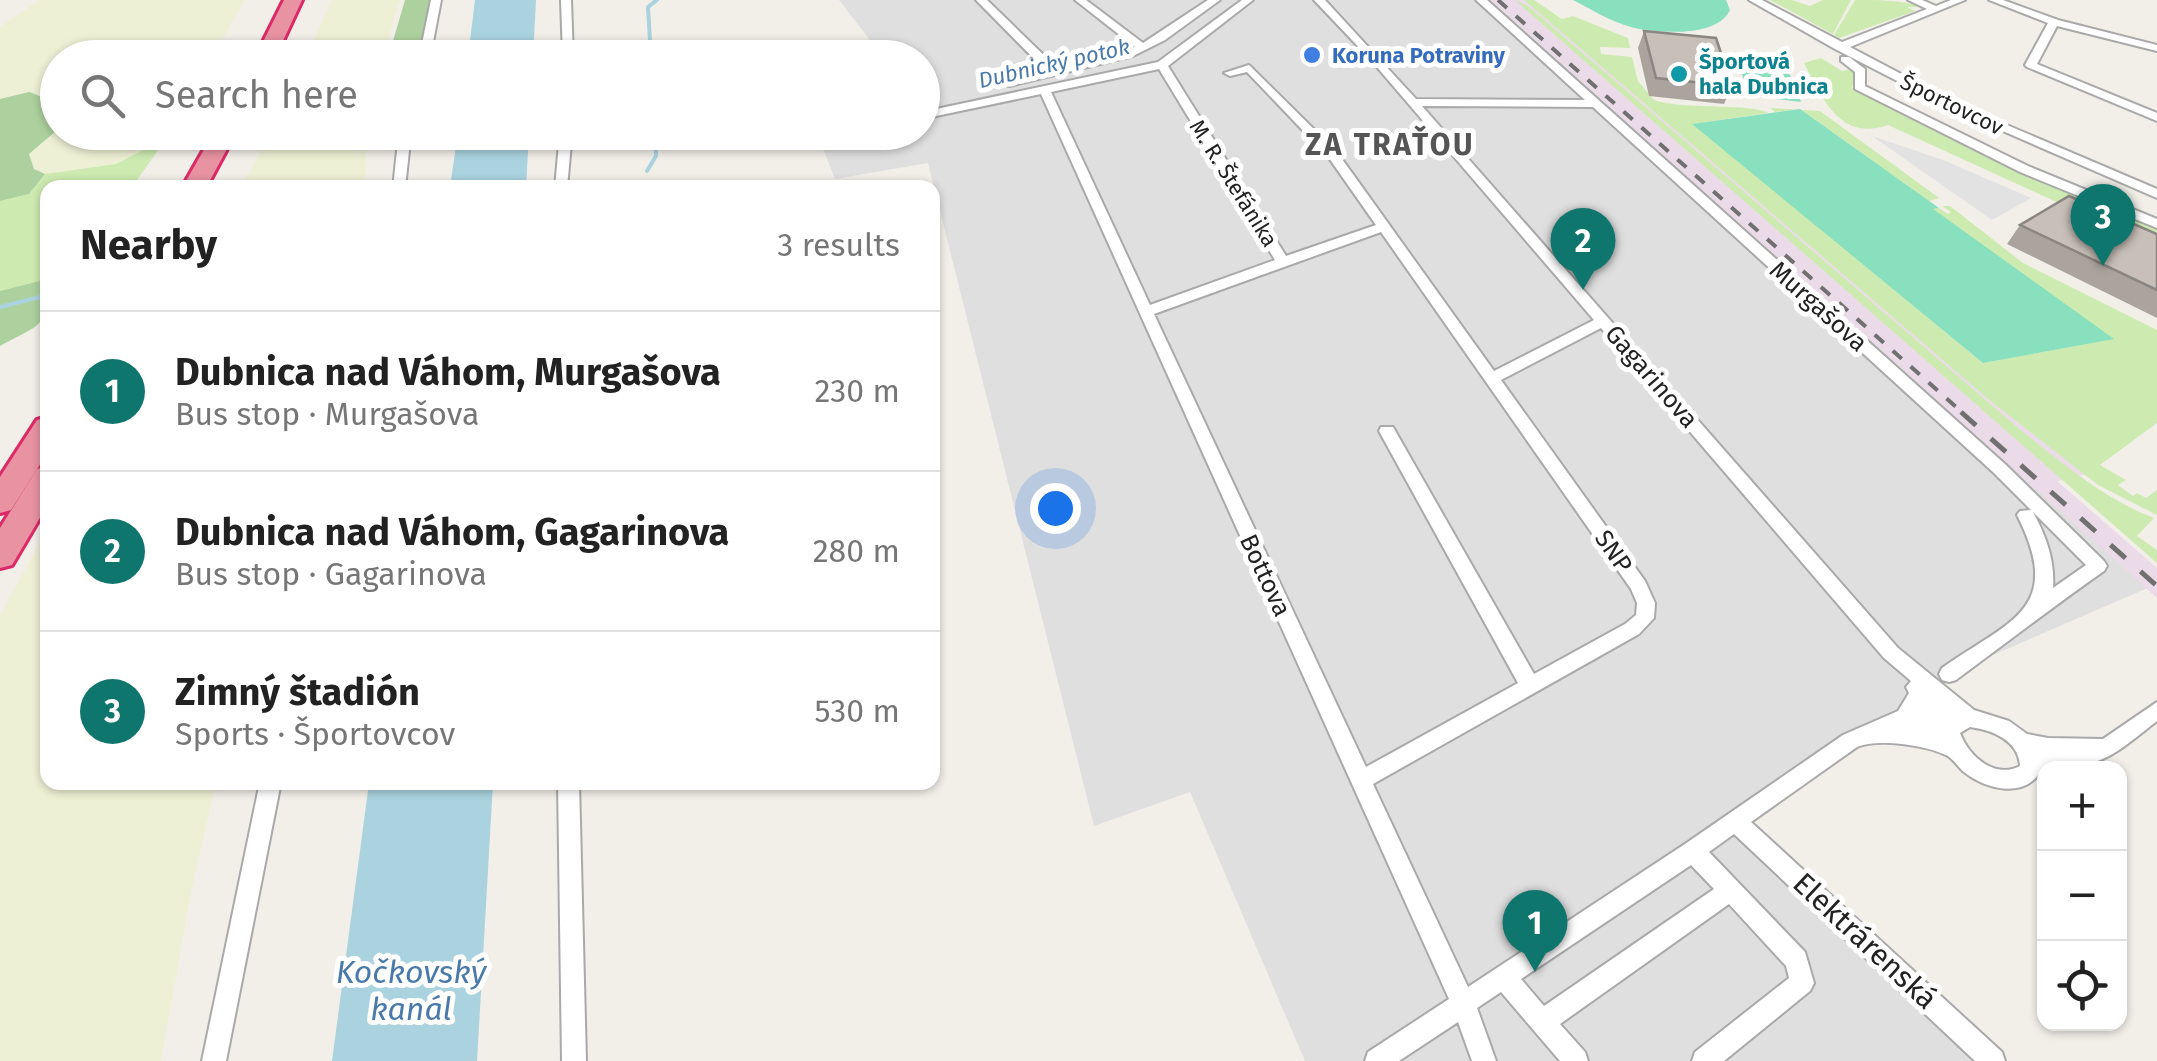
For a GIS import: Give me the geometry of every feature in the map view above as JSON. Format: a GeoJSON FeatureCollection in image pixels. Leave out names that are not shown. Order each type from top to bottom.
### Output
{"type":"FeatureCollection","features":[{"type":"Feature","properties":{"kind":"highway"},"geometry":{"type":"LineString","coordinates":[[273,40],[292,0]]}},
{"type":"Feature","properties":{"kind":"highway"},"geometry":{"type":"LineString","coordinates":[[294,40],[312,0]]}},
{"type":"Feature","properties":{"kind":"highway"},"geometry":{"type":"LineString","coordinates":[[199,180],[216,150]]}},
{"type":"Feature","properties":{"kind":"highway"},"geometry":{"type":"LineString","coordinates":[[222,180],[238,150]]}},
{"type":"Feature","properties":{"kind":"highway"},"geometry":{"type":"LineString","coordinates":[[0,502],[40,439]]}},
{"type":"Feature","properties":{"kind":"highway"},"geometry":{"type":"LineString","coordinates":[[0,556],[40,490]]}},
{"type":"Feature","properties":{"kind":"street"},"geometry":{"type":"LineString","coordinates":[[428,40],[436,0]]}},
{"type":"Feature","properties":{"kind":"street"},"geometry":{"type":"LineString","coordinates":[[566,0],[567,40]]}},
{"type":"Feature","properties":{"kind":"street"},"geometry":{"type":"LineString","coordinates":[[981,0],[1055,73]]}},
{"type":"Feature","properties":{"kind":"street"},"geometry":{"type":"LineString","coordinates":[[1080,0],[1143,48]]}},
{"type":"Feature","properties":{"kind":"street"},"geometry":{"type":"LineString","coordinates":[[1010,83],[1143,48],[1215,0]]}},
{"type":"Feature","properties":{"kind":"street"},"geometry":{"type":"LineString","coordinates":[[940,112],[1162,65],[1248,0]]}},
{"type":"Feature","properties":{"kind":"street","name":"Gagarinova"},"geometry":{"type":"LineString","coordinates":[[1319,0],[1604,321],[1957,731]]}},
{"type":"Feature","properties":{"kind":"street","name":"Murgašova"},"geometry":{"type":"LineString","coordinates":[[1481,0],[2000,469],[2098,566],[1949,674]]}},
{"type":"Feature","properties":{"kind":"street","name":"Športovcov"},"geometry":{"type":"LineString","coordinates":[[1754,0],[1835,49],[1956,108],[2157,194]]}},
{"type":"Feature","properties":{"kind":"street"},"geometry":{"type":"LineString","coordinates":[[1914,0],[1938,10]]}},
{"type":"Feature","properties":{"kind":"street"},"geometry":{"type":"LineString","coordinates":[[1835,49],[1960,0]]}},
{"type":"Feature","properties":{"kind":"street"},"geometry":{"type":"LineString","coordinates":[[1994,0],[2054,22],[2157,48]]}},
{"type":"Feature","properties":{"kind":"street"},"geometry":{"type":"LineString","coordinates":[[2054,22],[2030,66],[2157,117]]}},
{"type":"Feature","properties":{"kind":"street","name":"Športovcov"},"geometry":{"type":"LineString","coordinates":[[1835,49],[1858,67],[1859,87],[2024,168],[2157,224]]}},
{"type":"Feature","properties":{"kind":"street","name":"M. R. Štefánika"},"geometry":{"type":"LineString","coordinates":[[1162,65],[1283,262],[1384,226]]}},
{"type":"Feature","properties":{"kind":"street","name":"SNP"},"geometry":{"type":"LineString","coordinates":[[1230,73],[1248,68],[1260,77],[1295,120],[1332,155],[1494,378],[1639,586],[1646,603],[1646,618],[1632,629],[1361,780]]}},
{"type":"Feature","properties":{"kind":"street"},"geometry":{"type":"LineString","coordinates":[[2068,81],[2157,104]]}},
{"type":"Feature","properties":{"kind":"street","name":"Bottova"},"geometry":{"type":"LineString","coordinates":[[1044,91],[1361,780],[1484,1061]]}},
{"type":"Feature","properties":{"kind":"street"},"geometry":{"type":"LineString","coordinates":[[1412,102],[1596,104]]}},
{"type":"Feature","properties":{"kind":"street"},"geometry":{"type":"LineString","coordinates":[[400,180],[403,150]]}},
{"type":"Feature","properties":{"kind":"street"},"geometry":{"type":"LineString","coordinates":[[561,180],[564,150]]}},
{"type":"Feature","properties":{"kind":"street"},"geometry":{"type":"LineString","coordinates":[[1145,312],[1283,262]]}},
{"type":"Feature","properties":{"kind":"street"},"geometry":{"type":"LineString","coordinates":[[1494,378],[1604,321]]}},
{"type":"Feature","properties":{"kind":"street"},"geometry":{"type":"LineString","coordinates":[[1387,431],[1530,686]]}},
{"type":"Feature","properties":{"kind":"street"},"geometry":{"type":"LineString","coordinates":[[2026,515],[2036,534],[2046,575],[2037,608]]}},
{"type":"Feature","properties":{"kind":"street","name":"Gagarinova"},"geometry":{"type":"LineString","coordinates":[[1902,665],[1920,694],[1957,731]]}},
{"type":"Feature","properties":{"kind":"street"},"geometry":{"type":"LineString","coordinates":[[1377,1061],[1850,742],[1906,717],[1920,694]]}},
{"type":"Feature","properties":{"kind":"street"},"geometry":{"type":"LineString","coordinates":[[2032,762],[2058,766],[2086,762],[2157,710]]}},
{"type":"Feature","properties":{"kind":"street"},"geometry":{"type":"LineString","coordinates":[[1906,717],[1957,731]]}},
{"type":"Feature","properties":{"kind":"street"},"geometry":{"type":"LineString","coordinates":[[1850,742],[1888,734],[1928,740],[1990,722],[2021,741],[2048,747],[2106,748]]}},
{"type":"Feature","properties":{"kind":"street"},"geometry":{"type":"LineString","coordinates":[[1957,731],[1972,767],[2006,780],[2024,777],[2032,762]]}},
{"type":"Feature","properties":{"kind":"street"},"geometry":{"type":"LineString","coordinates":[[2021,741],[2032,762]]}},
{"type":"Feature","properties":{"kind":"street"},"geometry":{"type":"LineString","coordinates":[[214,1061],[269,790]]}},
{"type":"Feature","properties":{"kind":"street"},"geometry":{"type":"LineString","coordinates":[[568,790],[574,1061]]}},
{"type":"Feature","properties":{"kind":"street","name":"Elektrárenská"},"geometry":{"type":"LineString","coordinates":[[1736,822],[1993,1061]]}},
{"type":"Feature","properties":{"kind":"street"},"geometry":{"type":"LineString","coordinates":[[1693,851],[1796,960],[1802,983],[1721,1056]]}},
{"type":"Feature","properties":{"kind":"street"},"geometry":{"type":"LineString","coordinates":[[1543,1020],[1728,892]]}},
{"type":"Feature","properties":{"kind":"street"},"geometry":{"type":"LineString","coordinates":[[1504,977],[1576,1061]]}},
{"type":"Feature","properties":{"kind":"shaded area"},"geometry":{"type":"Polygon","coordinates":[[[839,0],[1491,0],[2150,587],[1949,674],[1737,822],[1993,1061],[1305,1061],[1190,792],[1094,826],[940,211],[940,180],[932,180],[928,163],[835,179],[824,150],[940,150],[940,40],[870,40],[839,0]]]}},
{"type":"Feature","properties":{"kind":"shaded area"},"geometry":{"type":"Polygon","coordinates":[[[1491,0],[1534,0],[2099,471],[2057,481],[2157,568],[2157,598],[1491,0]]]}},
{"type":"Feature","properties":{"kind":"shaded area"},"geometry":{"type":"Polygon","coordinates":[[[1872,136],[1943,160],[2031,198],[1992,220],[1872,136]]]}},
{"type":"Feature","properties":{"kind":"green space"},"geometry":{"type":"Polygon","coordinates":[[[39,0],[245,0],[222,40],[40,40],[40,95],[29,92],[0,99],[0,27],[39,0]]]}},
{"type":"Feature","properties":{"kind":"green space"},"geometry":{"type":"Polygon","coordinates":[[[332,0],[400,0],[388,40],[314,40],[332,0]]]}},
{"type":"Feature","properties":{"kind":"green space"},"geometry":{"type":"Polygon","coordinates":[[[405,0],[431,0],[422,40],[393,40],[405,0]]]}},
{"type":"Feature","properties":{"kind":"green space"},"geometry":{"type":"Polygon","coordinates":[[[1515,0],[1528,6],[2023,432],[2102,491],[2154,518],[2137,536],[2157,550],[2157,563],[1515,0]]]}},
{"type":"Feature","properties":{"kind":"green space"},"geometry":{"type":"Polygon","coordinates":[[[1524,0],[1534,0],[1562,19],[1573,16],[1628,38],[1630,48],[1600,47],[1601,54],[1632,57],[1638,81],[1654,100],[1768,113],[1693,124],[1983,363],[2112,339],[1932,209],[1951,212],[1942,206],[1950,206],[2023,263],[2157,330],[2157,423],[2100,465],[2126,480],[2118,485],[2133,496],[2137,493],[2146,498],[2157,490],[2157,515],[2098,485],[1988,399],[1524,0]]]}},
{"type":"Feature","properties":{"kind":"green space"},"geometry":{"type":"Polygon","coordinates":[[[1573,0],[1726,0],[1730,10],[1723,19],[1702,29],[1662,32],[1622,24],[1573,0]]]}},
{"type":"Feature","properties":{"kind":"green space"},"geometry":{"type":"Polygon","coordinates":[[[1770,0],[1792,0],[1810,6],[1823,0],[1851,0],[1833,34],[1770,0]]]}},
{"type":"Feature","properties":{"kind":"green space"},"geometry":{"type":"Polygon","coordinates":[[[1855,0],[1923,7],[1907,7],[1915,11],[1839,38],[1834,35],[1855,0]]]}},
{"type":"Feature","properties":{"kind":"green space"},"geometry":{"type":"Polygon","coordinates":[[[1821,58],[1842,71],[1857,68],[1852,88],[1990,156],[2157,227],[2157,248],[1888,125],[1871,129],[1845,122],[1826,102],[1804,63],[1821,58]]]}},
{"type":"Feature","properties":{"kind":"green space"},"geometry":{"type":"Polygon","coordinates":[[[1737,61],[1786,65],[1801,102],[1750,96],[1737,61]]]}},
{"type":"Feature","properties":{"kind":"green space"},"geometry":{"type":"Polygon","coordinates":[[[29,92],[40,97],[40,145],[29,154],[34,169],[45,174],[29,194],[0,201],[0,99],[29,92]]]}},
{"type":"Feature","properties":{"kind":"green space"},"geometry":{"type":"Polygon","coordinates":[[[1800,109],[2114,339],[1983,363],[1692,124],[1800,109]]]}},
{"type":"Feature","properties":{"kind":"green space"},"geometry":{"type":"Polygon","coordinates":[[[1801,110],[1820,111],[1939,198],[1929,201],[1801,110]]]}},
{"type":"Feature","properties":{"kind":"green space"},"geometry":{"type":"Polygon","coordinates":[[[40,145],[40,150],[143,150],[116,164],[45,174],[34,169],[29,154],[40,145]]]}},
{"type":"Feature","properties":{"kind":"green space"},"geometry":{"type":"Polygon","coordinates":[[[143,150],[158,150],[137,180],[40,180],[45,174],[116,164],[143,150]]]}},
{"type":"Feature","properties":{"kind":"green space"},"geometry":{"type":"Polygon","coordinates":[[[262,150],[366,150],[365,180],[245,180],[262,150]]]}},
{"type":"Feature","properties":{"kind":"green space"},"geometry":{"type":"Polygon","coordinates":[[[40,180],[40,281],[0,291],[0,201],[29,194],[40,180]]]}},
{"type":"Feature","properties":{"kind":"green space"},"geometry":{"type":"Polygon","coordinates":[[[40,281],[40,323],[0,346],[0,291],[40,281]]]}},
{"type":"Feature","properties":{"kind":"green space"},"geometry":{"type":"Polygon","coordinates":[[[40,543],[40,790],[214,790],[192,887],[161,1061],[0,1061],[0,615],[40,543]]]}},
{"type":"Feature","properties":{"kind":"water"},"geometry":{"type":"Polygon","coordinates":[[[475,0],[536,0],[534,40],[470,40],[475,0]]]}},
{"type":"Feature","properties":{"kind":"water"},"geometry":{"type":"Polygon","coordinates":[[[455,150],[528,150],[526,180],[451,180],[455,150]]]}},
{"type":"Feature","properties":{"kind":"water","name":"Kočkovský kanál"},"geometry":{"type":"Polygon","coordinates":[[[368,790],[493,790],[477,1061],[332,1061],[368,790]]]}},
{"type":"Feature","properties":{"kind":"building"},"geometry":{"type":"Polygon","coordinates":[[[1644,31],[1716,38],[1732,86],[1656,78],[1644,31]]]}},
{"type":"Feature","properties":{"kind":"building"},"geometry":{"type":"Polygon","coordinates":[[[2069,196],[2157,234],[2157,290],[2020,225],[2069,196]]]}},
{"type":"Feature","properties":{"kind":"waterway"},"geometry":{"type":"LineString","coordinates":[[650,40],[648,7],[657,0]]}},
{"type":"Feature","properties":{"kind":"waterway"},"geometry":{"type":"LineString","coordinates":[[647,171],[656,150]]}},
{"type":"Feature","properties":{"kind":"waterway","name":"Dubnický potok"},"geometry":{"type":"LineString","coordinates":[[0,307],[40,297]]}},
{"type":"Feature","properties":{"kind":"railway"},"geometry":{"type":"LineString","coordinates":[[1498,0],[1964,414]]}},
{"type":"Feature","properties":{"kind":"railway"},"geometry":{"type":"LineString","coordinates":[[1961,412],[2157,586]]}},
{"type":"Feature","properties":{"kind":"place","name":"Koruna Potraviny"},"geometry":{"type":"Point","coordinates":[1312,55]}},
{"type":"Feature","properties":{"kind":"place","name":"Športová hala Dubnica"},"geometry":{"type":"Point","coordinates":[1679,74]}},
{"type":"Feature","properties":{"kind":"place","name":"Zimný štadión"},"geometry":{"type":"Point","coordinates":[2103,266]}},
{"type":"Feature","properties":{"kind":"place","name":"Dubnica nad Váhom, Gagarinova"},"geometry":{"type":"Point","coordinates":[1583,290]}},
{"type":"Feature","properties":{"kind":"place","name":"Dubnica nad Váhom, Murgašova"},"geometry":{"type":"Point","coordinates":[1535,972]}},
{"type":"Feature","properties":{"kind":"district","name":"ZA TRAŤOU"},"geometry":{"type":"Point","coordinates":[1390,145]}}]}
